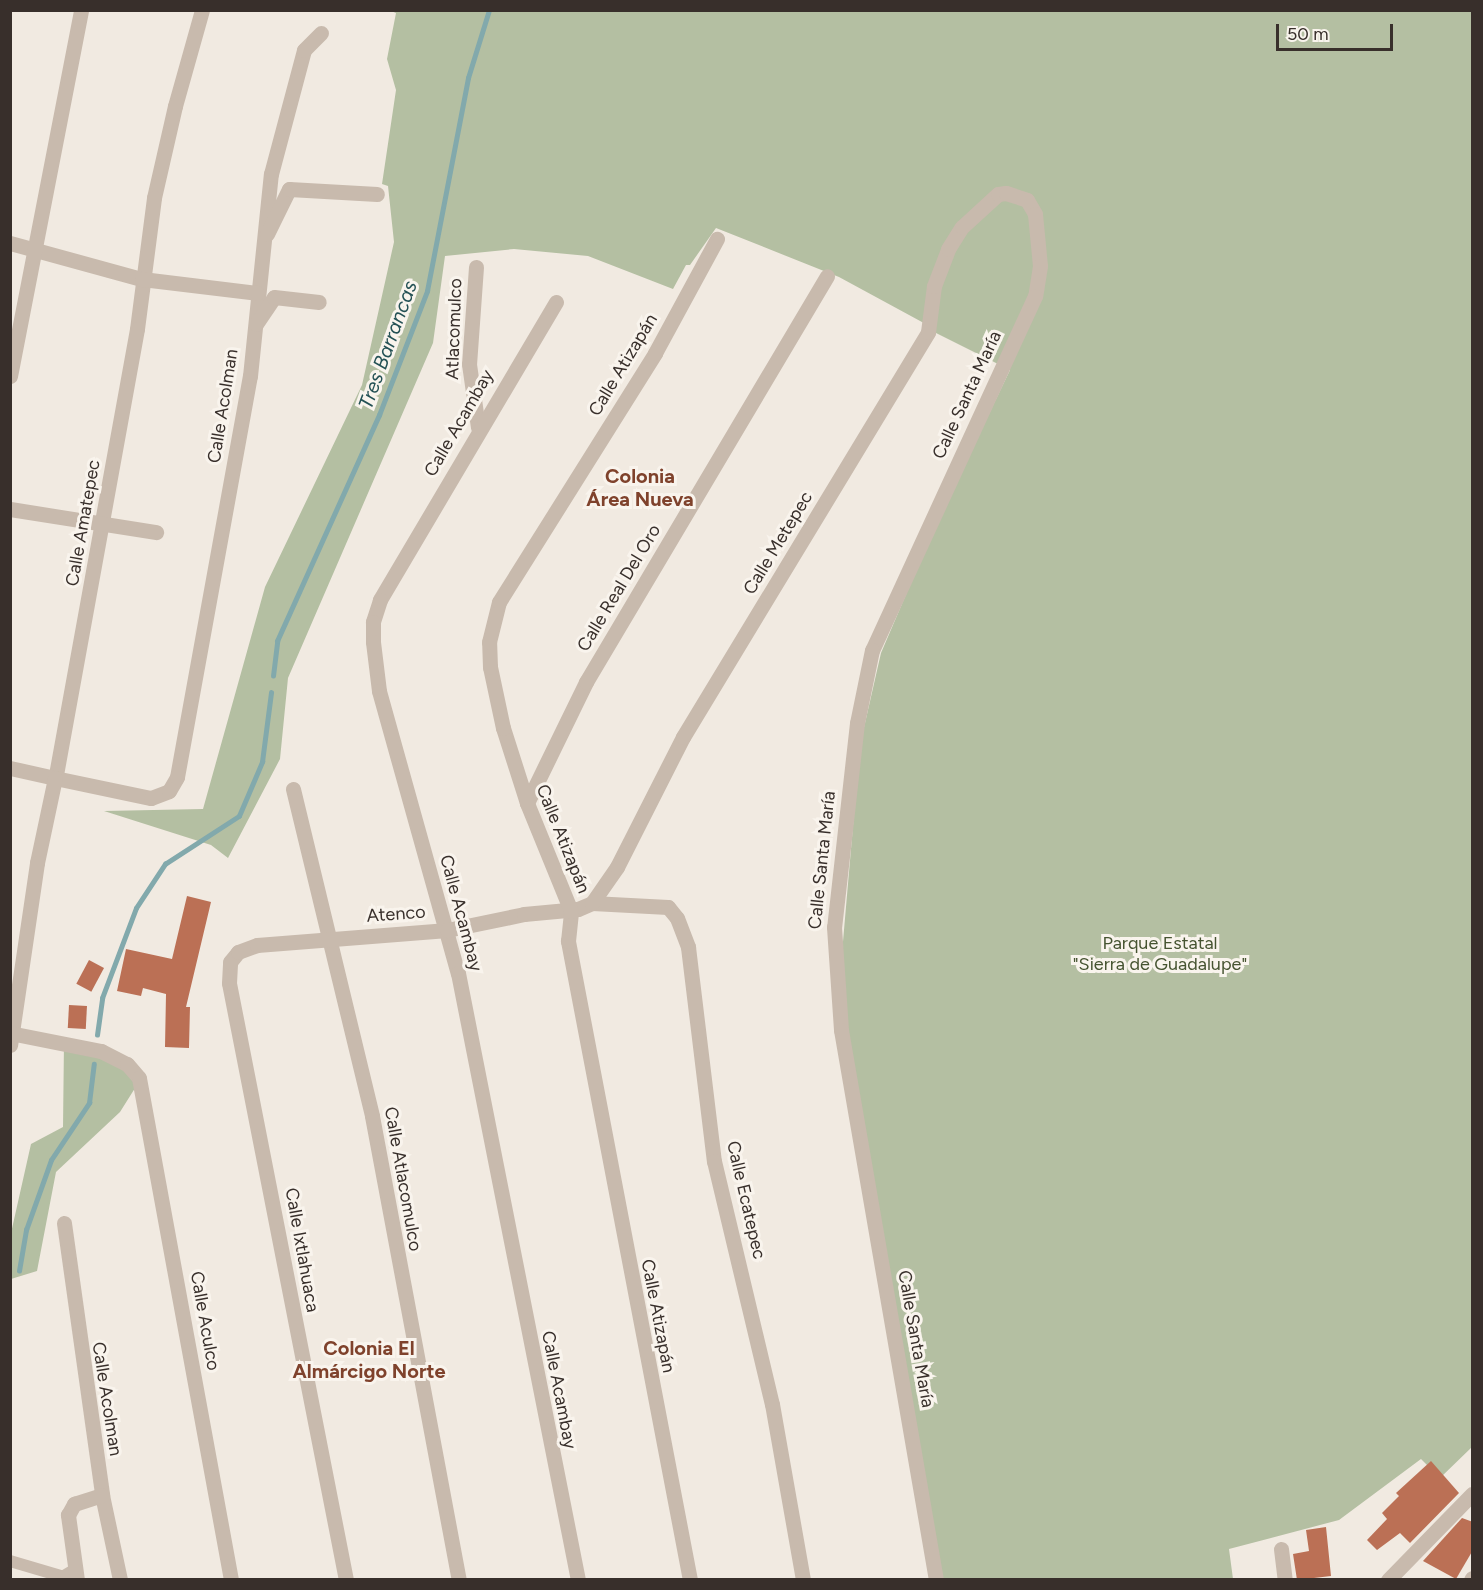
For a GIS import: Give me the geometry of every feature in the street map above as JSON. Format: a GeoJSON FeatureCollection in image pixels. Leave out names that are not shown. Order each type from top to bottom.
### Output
{"type":"FeatureCollection","features":[{"type":"Feature","properties":{"kind":"street"},"geometry":{"type":"LineString","coordinates":[[10,376],[81,10]]}},
{"type":"Feature","properties":{"kind":"street","name":"Calle Amatepec"},"geometry":{"type":"LineString","coordinates":[[11,1037],[37,862],[55,778],[137,329],[152,209],[175,106],[202,10]]}},
{"type":"Feature","properties":{"kind":"street","name":"Calle Acolman"},"geometry":{"type":"LineString","coordinates":[[55,778],[151,798],[169,791],[177,777],[250,376],[263,238],[280,136],[307,44],[321,33]]}},
{"type":"Feature","properties":{"kind":"street"},"geometry":{"type":"LineString","coordinates":[[263,238],[289,189],[377,194]]}},
{"type":"Feature","properties":{"kind":"street","name":"Calle Metepec"},"geometry":{"type":"LineString","coordinates":[[592,903],[617,867],[683,737],[928,332],[934,286],[948,249],[962,227],[998,194],[1005,193]]}},
{"type":"Feature","properties":{"kind":"street","name":"Calle Santa María"},"geometry":{"type":"LineString","coordinates":[[936,1580],[841,1030],[834,927],[861,693],[872,650],[1036,289],[1040,266],[1035,214],[1027,200],[1005,193]]}},
{"type":"Feature","properties":{"kind":"street","name":"Calle Atizapán"},"geometry":{"type":"LineString","coordinates":[[690,1580],[568,941],[571,911],[527,803],[503,728],[490,667],[492,617],[656,353],[717,239]]}},
{"type":"Feature","properties":{"kind":"street"},"geometry":{"type":"LineString","coordinates":[[10,243],[142,279],[257,293]]}},
{"type":"Feature","properties":{"kind":"street","name":"Atlacomulco"},"geometry":{"type":"LineString","coordinates":[[476,267],[469,364],[478,427]]}},
{"type":"Feature","properties":{"kind":"street","name":"Calle Real Del Oro"},"geometry":{"type":"LineString","coordinates":[[527,803],[586,682],[827,276]]}},
{"type":"Feature","properties":{"kind":"street"},"geometry":{"type":"LineString","coordinates":[[254,329],[274,297],[319,302]]}},
{"type":"Feature","properties":{"kind":"street","name":"Calle Acambay"},"geometry":{"type":"LineString","coordinates":[[556,302],[478,427],[380,600],[373,622],[379,690],[447,930],[487,1104],[498,1180],[578,1580]]}},
{"type":"Feature","properties":{"kind":"street"},"geometry":{"type":"LineString","coordinates":[[10,509],[156,532]]}},
{"type":"Feature","properties":{"kind":"street"},"geometry":{"type":"LineString","coordinates":[[10,768],[55,778]]}},
{"type":"Feature","properties":{"kind":"street","name":"Calle Atlacomulco"},"geometry":{"type":"LineString","coordinates":[[293,789],[332,938],[372,1116],[459,1580]]}},
{"type":"Feature","properties":{"kind":"street"},"geometry":{"type":"LineString","coordinates":[[571,911],[592,903]]}},
{"type":"Feature","properties":{"kind":"street","name":"Calle Ecatepec"},"geometry":{"type":"LineString","coordinates":[[592,903],[668,907],[677,918],[688,947],[714,1161],[772,1404],[803,1580]]}},
{"type":"Feature","properties":{"kind":"street","name":"Atenco"},"geometry":{"type":"LineString","coordinates":[[230,962],[246,947],[447,930],[524,914],[571,911]]}},
{"type":"Feature","properties":{"kind":"street","name":"Calle Ixtlahuaca"},"geometry":{"type":"LineString","coordinates":[[230,962],[229,983],[346,1580]]}},
{"type":"Feature","properties":{"kind":"street","name":"Calle Aculco"},"geometry":{"type":"LineString","coordinates":[[11,1037],[101,1051],[134,1071],[144,1091],[231,1580]]}},
{"type":"Feature","properties":{"kind":"street","name":"Calle Acolman"},"geometry":{"type":"LineString","coordinates":[[64,1224],[102,1495],[120,1580]]}},
{"type":"Feature","properties":{"kind":"street"},"geometry":{"type":"LineString","coordinates":[[1388,1580],[1473,1494]]}},
{"type":"Feature","properties":{"kind":"street"},"geometry":{"type":"LineString","coordinates":[[10,1561],[68,1577],[69,1510],[74,1504],[102,1495]]}},
{"type":"Feature","properties":{"kind":"street"},"geometry":{"type":"LineString","coordinates":[[1281,1549],[1284,1580]]}},
{"type":"Feature","properties":{"kind":"green space","name":"Parque Estatal \"Sierra de Guadalupe\""},"geometry":{"type":"Polygon","coordinates":[[[391,11],[1472,11],[1472,1447],[1440,1478],[1421,1459],[1339,1520],[1229,1549],[1233,1579],[941,1579],[851,1083],[842,953],[860,745],[881,653],[937,522],[1010,370],[932,331],[933,328],[839,277],[716,228],[690,265],[686,265],[673,289],[588,256],[514,249],[445,256],[433,343],[288,678],[280,759],[228,858],[211,845],[104,811],[203,809],[265,587],[362,385],[394,242],[388,186],[382,184],[396,90],[387,59],[396,13],[391,11]]]}},
{"type":"Feature","properties":{"kind":"green space"},"geometry":{"type":"Polygon","coordinates":[[[64,1041],[142,1077],[120,1112],[56,1172],[37,1271],[11,1279],[11,1233],[31,1144],[63,1127],[64,1041]]]}},
{"type":"Feature","properties":{"kind":"building"},"geometry":{"type":"Polygon","coordinates":[[[187,896],[211,902],[186,1007],[190,1007],[189,1048],[165,1047],[166,994],[143,988],[141,996],[117,991],[126,949],[172,959],[187,896]]]}},
{"type":"Feature","properties":{"kind":"building"},"geometry":{"type":"Polygon","coordinates":[[[89,960],[104,968],[91,992],[76,984],[89,960]]]}},
{"type":"Feature","properties":{"kind":"building"},"geometry":{"type":"Polygon","coordinates":[[[69,1005],[87,1006],[86,1029],[68,1028],[69,1005]]]}},
{"type":"Feature","properties":{"kind":"building"},"geometry":{"type":"Polygon","coordinates":[[[1431,1461],[1459,1493],[1410,1543],[1400,1533],[1377,1550],[1367,1540],[1387,1519],[1382,1513],[1399,1496],[1396,1493],[1431,1461]]]}},
{"type":"Feature","properties":{"kind":"building"},"geometry":{"type":"Polygon","coordinates":[[[1462,1518],[1473,1522],[1473,1550],[1456,1579],[1423,1561],[1462,1518]]]}},
{"type":"Feature","properties":{"kind":"building"},"geometry":{"type":"Polygon","coordinates":[[[1326,1527],[1331,1576],[1297,1580],[1293,1554],[1309,1551],[1306,1530],[1326,1527]]]}},
{"type":"Feature","properties":{"kind":"waterway","name":"Tres Barrancas"},"geometry":{"type":"LineString","coordinates":[[273,676],[277,641],[379,415],[427,291],[468,78],[489,10]]}},
{"type":"Feature","properties":{"kind":"waterway","name":"Tres Barrancas"},"geometry":{"type":"LineString","coordinates":[[97,1035],[102,998],[136,908],[165,864],[239,816],[262,762],[271,693]]}},
{"type":"Feature","properties":{"kind":"waterway","name":"Tres Barrancas"},"geometry":{"type":"LineString","coordinates":[[19,1271],[26,1230],[51,1160],[89,1103],[94,1064]]}},
{"type":"Feature","properties":{"kind":"district","name":"Colonia Área Nueva"},"geometry":{"type":"Point","coordinates":[640,488]}},
{"type":"Feature","properties":{"kind":"district","name":"Colonia El Almárcigo Norte"},"geometry":{"type":"Point","coordinates":[369,1360]}}]}
